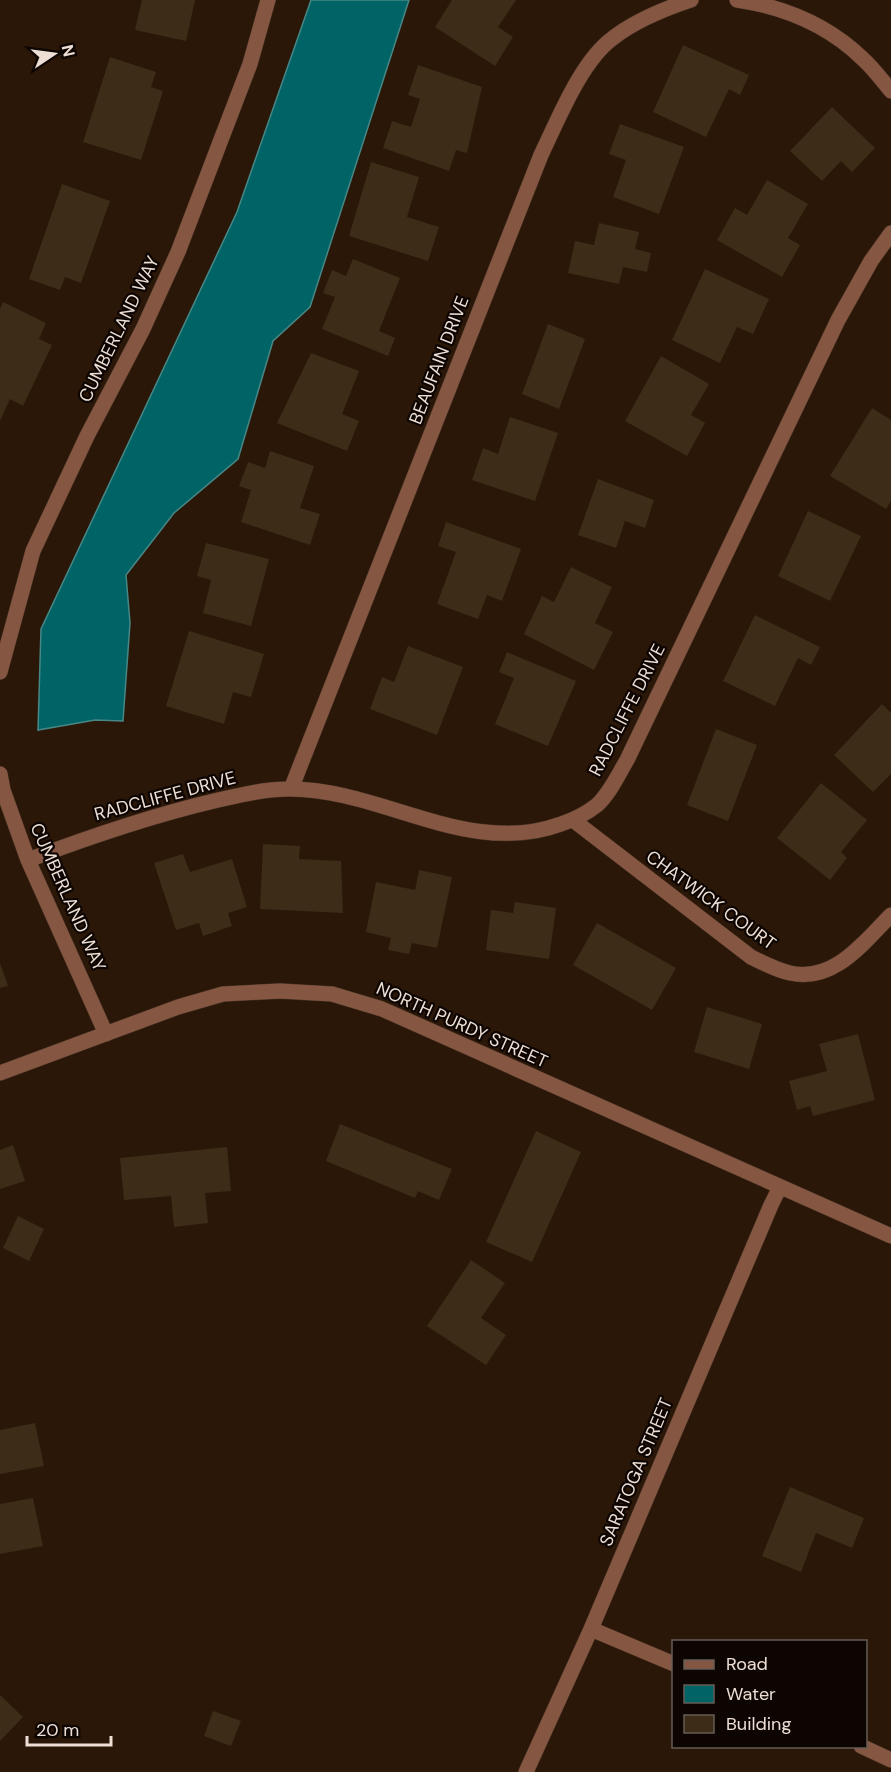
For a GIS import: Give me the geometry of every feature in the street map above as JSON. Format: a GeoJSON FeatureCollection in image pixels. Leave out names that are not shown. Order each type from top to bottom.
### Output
{"type":"FeatureCollection","features":[{"type":"Feature","properties":{"kind":"street","name":"CUMBERLAND WAY"},"geometry":{"type":"LineString","coordinates":[[0,672],[33,551],[178,252],[250,64],[268,0]]}},
{"type":"Feature","properties":{"kind":"street","name":"BEAUFAIN DRIVE"},"geometry":{"type":"LineString","coordinates":[[291,789],[541,155],[568,99],[591,61],[612,38],[661,10],[691,0]]}},
{"type":"Feature","properties":{"kind":"street"},"geometry":{"type":"LineString","coordinates":[[737,0],[796,15],[833,35],[863,59],[891,91]]}},
{"type":"Feature","properties":{"kind":"street","name":"RADCLIFFE DRIVE"},"geometry":{"type":"LineString","coordinates":[[28,860],[124,825],[180,809],[259,791],[291,789],[324,791],[464,829],[491,833],[519,834],[546,830],[573,820],[597,805],[611,788],[627,760],[838,320],[871,261],[891,233]]}},
{"type":"Feature","properties":{"kind":"street","name":"CUMBERLAND WAY"},"geometry":{"type":"LineString","coordinates":[[0,774],[3,790],[28,860],[106,1034]]}},
{"type":"Feature","properties":{"kind":"street","name":"CHATWICK COURT"},"geometry":{"type":"LineString","coordinates":[[573,820],[751,957],[772,968],[791,974],[822,972],[836,966],[854,953],[891,915]]}},
{"type":"Feature","properties":{"kind":"street","name":"NORTH PURDY STREET"},"geometry":{"type":"LineString","coordinates":[[0,1073],[178,1007],[224,994],[280,991],[332,994],[382,1009],[891,1236]]}},
{"type":"Feature","properties":{"kind":"street","name":"SARATOGA STREET"},"geometry":{"type":"LineString","coordinates":[[526,1772],[591,1629],[780,1187]]}},
{"type":"Feature","properties":{"kind":"street"},"geometry":{"type":"LineString","coordinates":[[591,1629],[672,1663]]}},
{"type":"Feature","properties":{"kind":"street"},"geometry":{"type":"LineString","coordinates":[[865,1748],[891,1760]]}},
{"type":"Feature","properties":{"kind":"water"},"geometry":{"type":"Polygon","coordinates":[[[311,0],[409,0],[310,307],[273,341],[238,459],[174,513],[126,575],[130,623],[123,721],[95,720],[38,730],[41,629],[237,212],[311,0]]]}},
{"type":"Feature","properties":{"kind":"building"},"geometry":{"type":"Polygon","coordinates":[[[142,0],[195,0],[186,41],[135,30],[142,0]]]}},
{"type":"Feature","properties":{"kind":"building"},"geometry":{"type":"Polygon","coordinates":[[[452,0],[516,0],[498,27],[513,37],[495,66],[435,27],[452,0]]]}},
{"type":"Feature","properties":{"kind":"building"},"geometry":{"type":"Polygon","coordinates":[[[683,45],[749,75],[740,95],[729,89],[706,137],[653,112],[683,45]]]}},
{"type":"Feature","properties":{"kind":"building"},"geometry":{"type":"Polygon","coordinates":[[[110,57],[156,72],[151,87],[163,91],[141,160],[83,142],[110,57]]]}},
{"type":"Feature","properties":{"kind":"building"},"geometry":{"type":"Polygon","coordinates":[[[418,65],[482,87],[467,153],[456,150],[449,171],[383,148],[392,121],[411,127],[420,99],[408,95],[418,65]]]}},
{"type":"Feature","properties":{"kind":"building"},"geometry":{"type":"Polygon","coordinates":[[[832,107],[875,148],[852,172],[841,161],[822,181],[790,151],[832,107]]]}},
{"type":"Feature","properties":{"kind":"building"},"geometry":{"type":"Polygon","coordinates":[[[620,124],[684,147],[659,214],[613,197],[626,160],[609,154],[620,124]]]}},
{"type":"Feature","properties":{"kind":"building"},"geometry":{"type":"Polygon","coordinates":[[[371,162],[419,177],[407,217],[439,227],[428,261],[349,236],[371,162]]]}},
{"type":"Feature","properties":{"kind":"building"},"geometry":{"type":"Polygon","coordinates":[[[767,180],[808,204],[788,238],[800,245],[782,277],[717,240],[735,208],[747,215],[767,180]]]}},
{"type":"Feature","properties":{"kind":"building"},"geometry":{"type":"Polygon","coordinates":[[[62,184],[110,201],[81,283],[65,277],[60,290],[29,279],[62,184]]]}},
{"type":"Feature","properties":{"kind":"building"},"geometry":{"type":"Polygon","coordinates":[[[599,223],[639,232],[635,249],[651,253],[647,272],[623,267],[619,284],[568,273],[575,241],[594,245],[599,223]]]}},
{"type":"Feature","properties":{"kind":"building"},"geometry":{"type":"Polygon","coordinates":[[[353,259],[400,278],[379,331],[395,338],[388,356],[322,329],[335,297],[323,293],[332,270],[346,276],[353,259]]]}},
{"type":"Feature","properties":{"kind":"building"},"geometry":{"type":"Polygon","coordinates":[[[705,269],[769,299],[753,334],[737,327],[720,363],[672,340],[705,269]]]}},
{"type":"Feature","properties":{"kind":"building"},"geometry":{"type":"Polygon","coordinates":[[[3,302],[46,323],[39,339],[52,345],[23,406],[10,399],[0,421],[0,309],[3,302]]]}},
{"type":"Feature","properties":{"kind":"building"},"geometry":{"type":"Polygon","coordinates":[[[548,324],[585,339],[559,409],[522,394],[548,324]]]}},
{"type":"Feature","properties":{"kind":"building"},"geometry":{"type":"Polygon","coordinates":[[[311,353],[359,371],[342,414],[359,421],[347,451],[277,423],[311,353]]]}},
{"type":"Feature","properties":{"kind":"building"},"geometry":{"type":"Polygon","coordinates":[[[661,356],[709,384],[691,415],[705,423],[687,456],[625,421],[661,356]]]}},
{"type":"Feature","properties":{"kind":"building"},"geometry":{"type":"Polygon","coordinates":[[[872,408],[891,420],[891,501],[886,509],[830,476],[872,408]]]}},
{"type":"Feature","properties":{"kind":"building"},"geometry":{"type":"Polygon","coordinates":[[[510,417],[558,433],[535,501],[472,480],[483,448],[498,454],[510,417]]]}},
{"type":"Feature","properties":{"kind":"building"},"geometry":{"type":"Polygon","coordinates":[[[270,451],[314,466],[300,508],[320,514],[310,545],[241,522],[251,490],[239,486],[248,462],[265,468],[270,451]]]}},
{"type":"Feature","properties":{"kind":"building"},"geometry":{"type":"Polygon","coordinates":[[[598,479],[654,500],[645,528],[625,521],[616,548],[578,535],[598,479]]]}},
{"type":"Feature","properties":{"kind":"building"},"geometry":{"type":"Polygon","coordinates":[[[808,511],[861,536],[830,601],[778,576],[808,511]]]}},
{"type":"Feature","properties":{"kind":"building"},"geometry":{"type":"Polygon","coordinates":[[[446,522],[521,549],[502,601],[487,595],[478,619],[437,604],[456,552],[438,546],[446,522]]]}},
{"type":"Feature","properties":{"kind":"building"},"geometry":{"type":"Polygon","coordinates":[[[206,543],[269,559],[251,626],[203,613],[211,580],[197,576],[206,543]]]}},
{"type":"Feature","properties":{"kind":"building"},"geometry":{"type":"Polygon","coordinates":[[[571,567],[612,587],[595,623],[613,632],[594,670],[524,634],[542,596],[554,602],[571,567]]]}},
{"type":"Feature","properties":{"kind":"building"},"geometry":{"type":"Polygon","coordinates":[[[755,615],[820,647],[811,665],[798,658],[775,706],[723,681],[755,615]]]}},
{"type":"Feature","properties":{"kind":"building"},"geometry":{"type":"Polygon","coordinates":[[[189,631],[264,654],[251,697],[233,692],[224,724],[166,706],[189,631]]]}},
{"type":"Feature","properties":{"kind":"building"},"geometry":{"type":"Polygon","coordinates":[[[408,646],[463,667],[437,735],[370,709],[382,677],[394,682],[408,646]]]}},
{"type":"Feature","properties":{"kind":"building"},"geometry":{"type":"Polygon","coordinates":[[[507,652],[576,681],[548,746],[495,724],[514,678],[499,672],[507,652]]]}},
{"type":"Feature","properties":{"kind":"building"},"geometry":{"type":"Polygon","coordinates":[[[882,704],[891,713],[891,774],[873,792],[834,755],[882,704]]]}},
{"type":"Feature","properties":{"kind":"building"},"geometry":{"type":"Polygon","coordinates":[[[716,729],[757,745],[728,821],[687,805],[716,729]]]}},
{"type":"Feature","properties":{"kind":"building"},"geometry":{"type":"Polygon","coordinates":[[[821,783],[867,820],[841,852],[847,858],[830,880],[777,838],[821,783]]]}},
{"type":"Feature","properties":{"kind":"building"},"geometry":{"type":"Polygon","coordinates":[[[263,844],[300,846],[299,859],[341,861],[343,913],[260,909],[263,844]]]}},
{"type":"Feature","properties":{"kind":"building"},"geometry":{"type":"Polygon","coordinates":[[[183,854],[190,872],[232,859],[247,907],[228,913],[232,926],[203,936],[199,923],[176,930],[154,863],[183,854]]]}},
{"type":"Feature","properties":{"kind":"building"},"geometry":{"type":"Polygon","coordinates":[[[419,870],[452,877],[437,948],[412,943],[409,954],[388,950],[391,938],[366,932],[376,882],[415,890],[419,870]]]}},
{"type":"Feature","properties":{"kind":"building"},"geometry":{"type":"Polygon","coordinates":[[[515,902],[556,908],[549,959],[486,950],[491,910],[513,913],[515,902]]]}},
{"type":"Feature","properties":{"kind":"building"},"geometry":{"type":"Polygon","coordinates":[[[597,923],[676,968],[652,1010],[573,965],[597,923]]]}},
{"type":"Feature","properties":{"kind":"building"},"geometry":{"type":"Polygon","coordinates":[[[0,963],[8,986],[0,988],[0,963]]]}},
{"type":"Feature","properties":{"kind":"building"},"geometry":{"type":"Polygon","coordinates":[[[707,1007],[762,1024],[749,1069],[694,1052],[707,1007]]]}},
{"type":"Feature","properties":{"kind":"building"},"geometry":{"type":"Polygon","coordinates":[[[858,1034],[875,1100],[813,1116],[810,1106],[797,1110],[789,1081],[827,1071],[819,1044],[858,1034]]]}},
{"type":"Feature","properties":{"kind":"building"},"geometry":{"type":"Polygon","coordinates":[[[340,1124],[452,1169],[439,1200],[418,1191],[415,1198],[326,1161],[340,1124]]]}},
{"type":"Feature","properties":{"kind":"building"},"geometry":{"type":"Polygon","coordinates":[[[536,1131],[581,1152],[532,1262],[486,1242],[536,1131]]]}},
{"type":"Feature","properties":{"kind":"building"},"geometry":{"type":"Polygon","coordinates":[[[13,1145],[25,1181],[0,1189],[0,1150],[13,1145]]]}},
{"type":"Feature","properties":{"kind":"building"},"geometry":{"type":"Polygon","coordinates":[[[227,1147],[231,1191],[205,1193],[208,1223],[174,1227],[171,1196],[124,1200],[120,1158],[227,1147]]]}},
{"type":"Feature","properties":{"kind":"building"},"geometry":{"type":"Polygon","coordinates":[[[18,1216],[44,1229],[29,1261],[3,1248],[18,1216]]]}},
{"type":"Feature","properties":{"kind":"building"},"geometry":{"type":"Polygon","coordinates":[[[471,1260],[505,1283],[481,1318],[506,1335],[486,1365],[427,1326],[471,1260]]]}},
{"type":"Feature","properties":{"kind":"building"},"geometry":{"type":"Polygon","coordinates":[[[35,1423],[44,1466],[0,1474],[0,1430],[35,1423]]]}},
{"type":"Feature","properties":{"kind":"building"},"geometry":{"type":"Polygon","coordinates":[[[790,1487],[864,1518],[852,1548],[816,1533],[801,1572],[762,1556],[790,1487]]]}},
{"type":"Feature","properties":{"kind":"building"},"geometry":{"type":"Polygon","coordinates":[[[33,1498],[43,1546],[0,1554],[0,1504],[33,1498]]]}},
{"type":"Feature","properties":{"kind":"building"},"geometry":{"type":"Polygon","coordinates":[[[0,1695],[23,1717],[0,1741],[0,1695]]]}},
{"type":"Feature","properties":{"kind":"building"},"geometry":{"type":"Polygon","coordinates":[[[213,1711],[241,1721],[231,1746],[204,1736],[213,1711]]]}}]}
